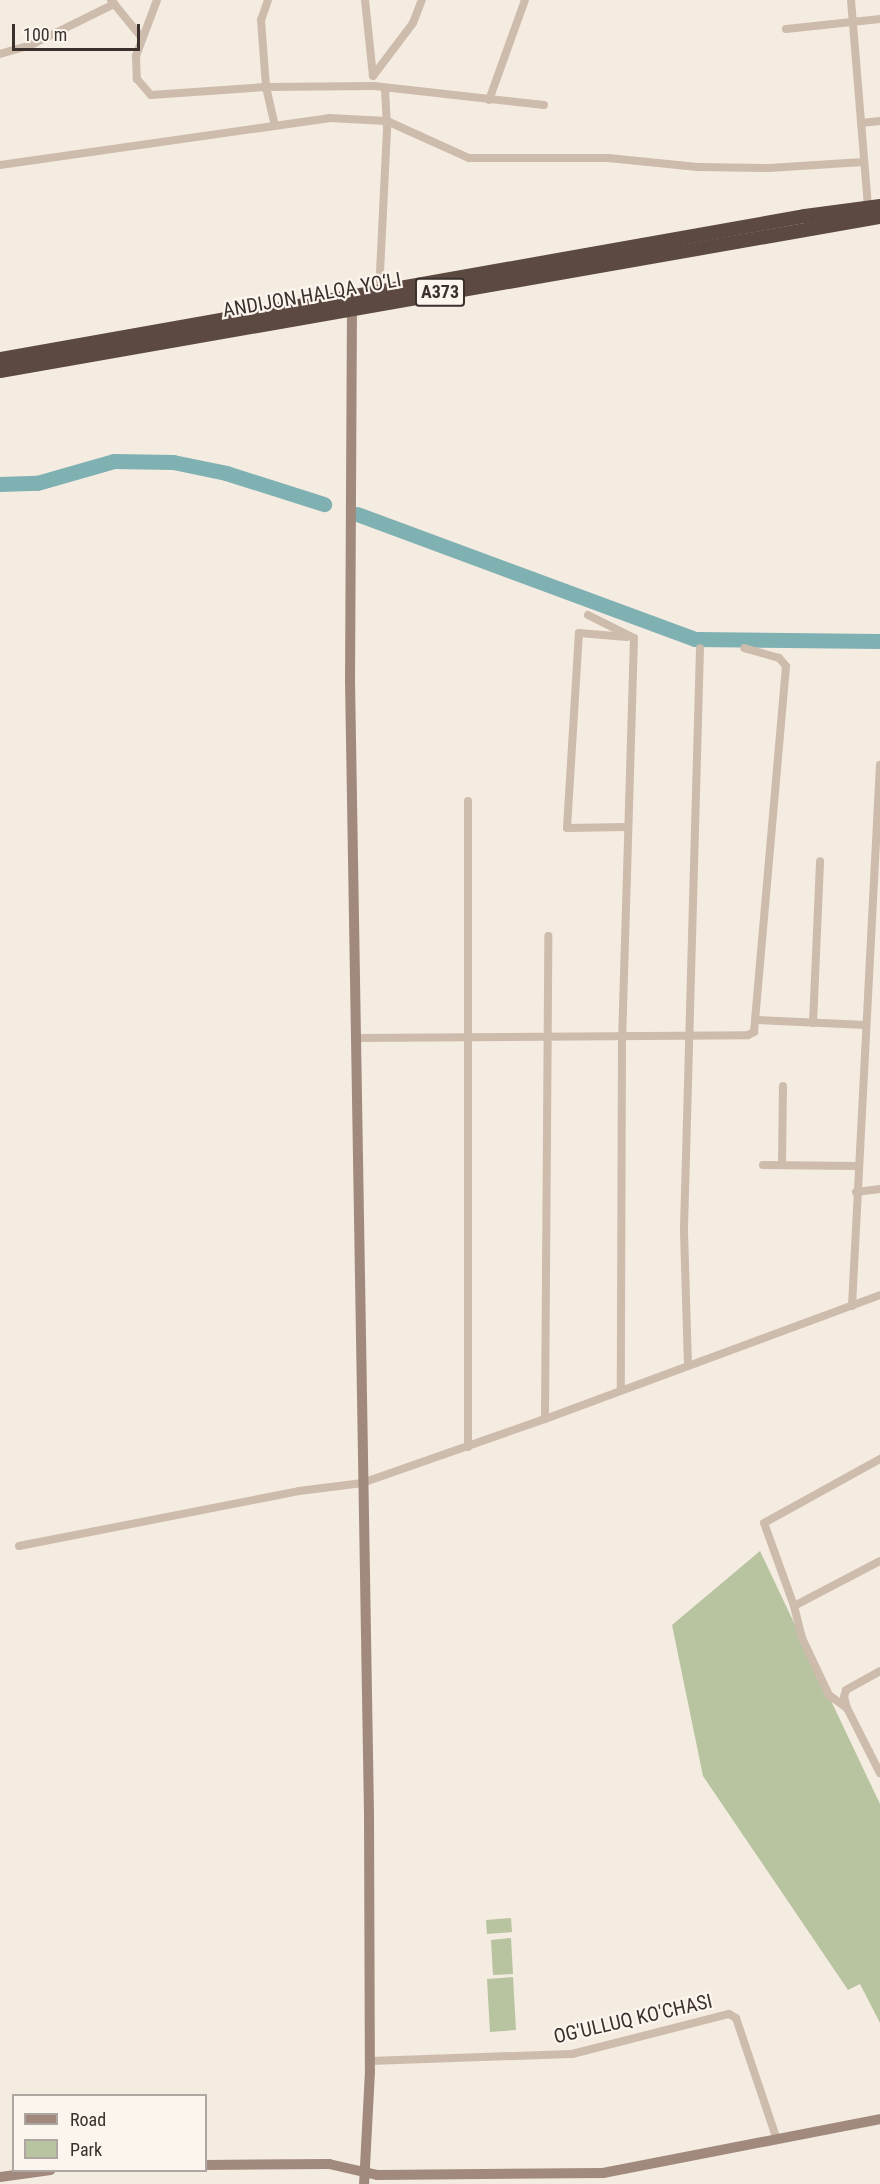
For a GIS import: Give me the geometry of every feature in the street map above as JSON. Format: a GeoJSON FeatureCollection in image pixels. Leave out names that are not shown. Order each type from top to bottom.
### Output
{"type":"FeatureCollection","features":[{"type":"Feature","properties":{"kind":"highway","name":"ANDIJON HALQA YO‘LI"},"geometry":{"type":"LineString","coordinates":[[0,359],[351,302],[874,207]]}},
{"type":"Feature","properties":{"kind":"highway","name":"ANDIJON HALQA YO‘LI"},"geometry":{"type":"LineString","coordinates":[[379,297],[880,217]]}},
{"type":"Feature","properties":{"kind":"highway","name":"ANDIJON HALQA YO‘LI"},"geometry":{"type":"LineString","coordinates":[[0,371],[351,302]]}},
{"type":"Feature","properties":{"kind":"main road"},"geometry":{"type":"LineString","coordinates":[[351,302],[355,1038],[370,2061],[364,2184]]}},
{"type":"Feature","properties":{"kind":"main road"},"geometry":{"type":"LineString","coordinates":[[207,2165],[329,2164],[377,2175],[603,2173],[880,2120]]}},
{"type":"Feature","properties":{"kind":"main road"},"geometry":{"type":"LineString","coordinates":[[0,2177],[36,2172]]}},
{"type":"Feature","properties":{"kind":"street"},"geometry":{"type":"LineString","coordinates":[[157,0],[136,56],[137,79],[152,95],[266,87],[374,86],[544,105]]}},
{"type":"Feature","properties":{"kind":"street"},"geometry":{"type":"LineString","coordinates":[[268,0],[261,20],[266,87],[274,123]]}},
{"type":"Feature","properties":{"kind":"street"},"geometry":{"type":"LineString","coordinates":[[365,0],[374,86]]}},
{"type":"Feature","properties":{"kind":"street"},"geometry":{"type":"LineString","coordinates":[[373,76],[413,23],[422,0]]}},
{"type":"Feature","properties":{"kind":"street"},"geometry":{"type":"LineString","coordinates":[[489,100],[525,0]]}},
{"type":"Feature","properties":{"kind":"street"},"geometry":{"type":"LineString","coordinates":[[851,0],[863,162],[874,207]]}},
{"type":"Feature","properties":{"kind":"street"},"geometry":{"type":"LineString","coordinates":[[0,54],[31,45],[112,2],[142,38]]}},
{"type":"Feature","properties":{"kind":"street"},"geometry":{"type":"LineString","coordinates":[[786,29],[880,19]]}},
{"type":"Feature","properties":{"kind":"street"},"geometry":{"type":"LineString","coordinates":[[379,297],[387,121],[385,88]]}},
{"type":"Feature","properties":{"kind":"street"},"geometry":{"type":"LineString","coordinates":[[0,165],[274,123],[329,118],[387,121],[469,158],[608,158],[698,167],[769,168],[863,162]]}},
{"type":"Feature","properties":{"kind":"street"},"geometry":{"type":"LineString","coordinates":[[861,123],[880,121]]}},
{"type":"Feature","properties":{"kind":"street"},"geometry":{"type":"LineString","coordinates":[[588,615],[632,637]]}},
{"type":"Feature","properties":{"kind":"street"},"geometry":{"type":"LineString","coordinates":[[626,827],[567,828],[579,633],[632,637]]}},
{"type":"Feature","properties":{"kind":"street"},"geometry":{"type":"LineString","coordinates":[[621,1390],[622,1036],[632,637]]}},
{"type":"Feature","properties":{"kind":"street"},"geometry":{"type":"LineString","coordinates":[[688,1366],[684,1228],[700,648]]}},
{"type":"Feature","properties":{"kind":"street"},"geometry":{"type":"LineString","coordinates":[[355,1038],[468,1035],[689,1036],[748,1035],[754,1032],[757,1020],[786,666],[779,658],[744,648]]}},
{"type":"Feature","properties":{"kind":"street"},"geometry":{"type":"LineString","coordinates":[[852,1306],[857,1166],[877,881],[880,765]]}},
{"type":"Feature","properties":{"kind":"street"},"geometry":{"type":"LineString","coordinates":[[468,801],[468,1447]]}},
{"type":"Feature","properties":{"kind":"street"},"geometry":{"type":"LineString","coordinates":[[813,1023],[820,861]]}},
{"type":"Feature","properties":{"kind":"street"},"geometry":{"type":"LineString","coordinates":[[545,1419],[548,936]]}},
{"type":"Feature","properties":{"kind":"street"},"geometry":{"type":"LineString","coordinates":[[757,1020],[866,1025]]}},
{"type":"Feature","properties":{"kind":"street"},"geometry":{"type":"LineString","coordinates":[[782,1165],[783,1086]]}},
{"type":"Feature","properties":{"kind":"street"},"geometry":{"type":"LineString","coordinates":[[764,1165],[857,1166]]}},
{"type":"Feature","properties":{"kind":"street"},"geometry":{"type":"LineString","coordinates":[[856,1192],[880,1189]]}},
{"type":"Feature","properties":{"kind":"street"},"geometry":{"type":"LineString","coordinates":[[19,1546],[299,1491],[362,1482],[468,1447],[880,1295]]}},
{"type":"Feature","properties":{"kind":"street"},"geometry":{"type":"LineString","coordinates":[[847,1708],[829,1695],[802,1638],[794,1606],[764,1523],[880,1458]]}},
{"type":"Feature","properties":{"kind":"street"},"geometry":{"type":"LineString","coordinates":[[794,1606],[880,1561]]}},
{"type":"Feature","properties":{"kind":"street"},"geometry":{"type":"LineString","coordinates":[[880,1671],[846,1690],[847,1708],[880,1773]]}},
{"type":"Feature","properties":{"kind":"street","name":"OG'ULLUQ KO'CHASI"},"geometry":{"type":"LineString","coordinates":[[370,2061],[572,2054],[729,2014],[736,2018],[777,2140]]}},
{"type":"Feature","properties":{"kind":"green space"},"geometry":{"type":"Polygon","coordinates":[[[760,1551],[880,1804],[880,2023],[860,1984],[848,1990],[703,1776],[672,1625],[760,1551]]]}},
{"type":"Feature","properties":{"kind":"green space"},"geometry":{"type":"Polygon","coordinates":[[[511,1918],[512,1932],[487,1934],[486,1920],[511,1918]]]}},
{"type":"Feature","properties":{"kind":"green space"},"geometry":{"type":"Polygon","coordinates":[[[511,1938],[513,1974],[493,1975],[491,1940],[511,1938]]]}},
{"type":"Feature","properties":{"kind":"green space"},"geometry":{"type":"Polygon","coordinates":[[[513,1977],[516,2030],[490,2032],[487,1979],[513,1977]]]}},
{"type":"Feature","properties":{"kind":"waterway"},"geometry":{"type":"LineString","coordinates":[[0,484],[37,483],[114,461],[173,462],[226,473],[324,504]]}},
{"type":"Feature","properties":{"kind":"waterway"},"geometry":{"type":"LineString","coordinates":[[357,514],[695,639],[880,641]]}}]}
